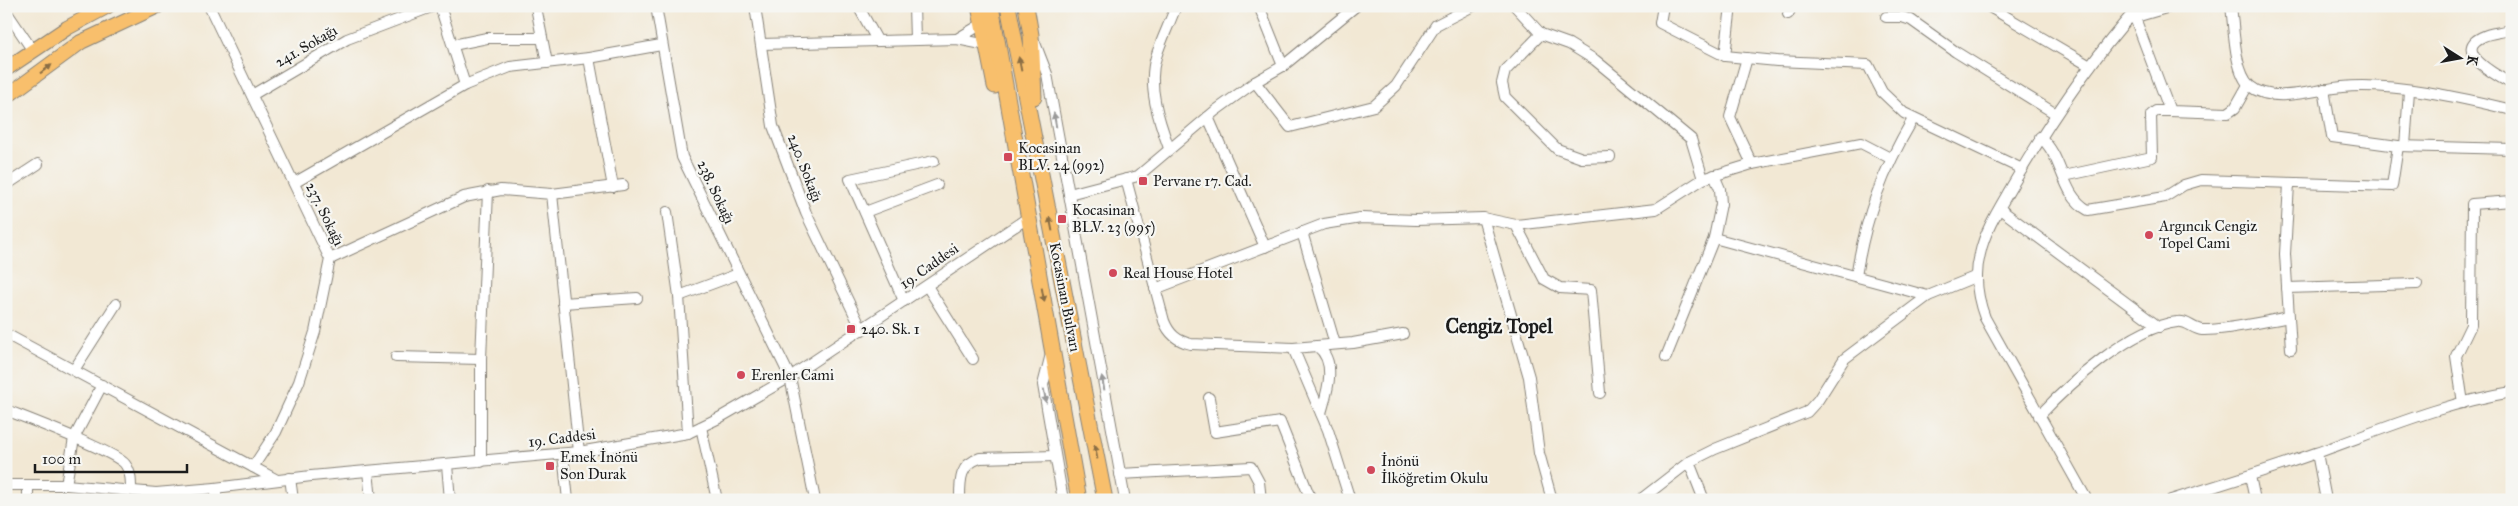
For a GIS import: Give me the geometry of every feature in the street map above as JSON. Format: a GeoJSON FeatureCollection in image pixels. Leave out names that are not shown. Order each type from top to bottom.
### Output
{"type":"FeatureCollection","features":[{"type":"Feature","properties":{"kind":"highway"},"geometry":{"type":"LineString","coordinates":[[979,6],[994,85],[1017,150]]}},
{"type":"Feature","properties":{"kind":"highway","name":"Kocasinan Bulvarı"},"geometry":{"type":"LineString","coordinates":[[990,6],[1079,500]]}},
{"type":"Feature","properties":{"kind":"highway","name":"Kocasinan Bulvarı"},"geometry":{"type":"LineString","coordinates":[[1008,6],[1105,500]]}},
{"type":"Feature","properties":{"kind":"highway"},"geometry":{"type":"LineString","coordinates":[[1026,6],[1031,35],[1036,148]]}},
{"type":"Feature","properties":{"kind":"main road"},"geometry":{"type":"LineString","coordinates":[[6,70],[67,28],[108,6]]}},
{"type":"Feature","properties":{"kind":"main road"},"geometry":{"type":"LineString","coordinates":[[6,98],[81,42],[158,6]]}},
{"type":"Feature","properties":{"kind":"street","name":"237. Sokağı"},"geometry":{"type":"LineString","coordinates":[[209,6],[330,259],[316,332],[301,376],[283,420],[253,467]]}},
{"type":"Feature","properties":{"kind":"street","name":"241. Sokağı"},"geometry":{"type":"LineString","coordinates":[[252,96],[347,39],[434,6]]}},
{"type":"Feature","properties":{"kind":"street"},"geometry":{"type":"LineString","coordinates":[[440,6],[465,85]]}},
{"type":"Feature","properties":{"kind":"street","name":"238. Sokağı"},"geometry":{"type":"LineString","coordinates":[[656,6],[661,46],[682,157],[790,377],[815,500]]}},
{"type":"Feature","properties":{"kind":"street","name":"240. Sokağı"},"geometry":{"type":"LineString","coordinates":[[755,6],[773,126],[806,213],[862,330]]}},
{"type":"Feature","properties":{"kind":"street"},"geometry":{"type":"LineString","coordinates":[[858,6],[877,40]]}},
{"type":"Feature","properties":{"kind":"street"},"geometry":{"type":"LineString","coordinates":[[914,6],[915,39]]}},
{"type":"Feature","properties":{"kind":"street"},"geometry":{"type":"LineString","coordinates":[[1169,148],[1158,114],[1153,80],[1156,58],[1176,6]]}},
{"type":"Feature","properties":{"kind":"street"},"geometry":{"type":"LineString","coordinates":[[1259,6],[1283,66]]}},
{"type":"Feature","properties":{"kind":"street"},"geometry":{"type":"LineString","coordinates":[[1068,194],[1138,176],[1208,117],[1255,82],[1283,66],[1356,6]]}},
{"type":"Feature","properties":{"kind":"street"},"geometry":{"type":"LineString","coordinates":[[1255,82],[1290,127],[1374,106],[1396,86],[1436,24],[1473,6]]}},
{"type":"Feature","properties":{"kind":"street"},"geometry":{"type":"LineString","coordinates":[[1515,6],[1541,34],[1570,44],[1595,60],[1691,139],[1703,179]]}},
{"type":"Feature","properties":{"kind":"street"},"geometry":{"type":"LineString","coordinates":[[1663,6],[1660,23],[1725,56],[1868,65],[1877,84],[1889,100],[1913,119],[2022,169]]}},
{"type":"Feature","properties":{"kind":"street"},"geometry":{"type":"LineString","coordinates":[[1725,56],[1731,6]]}},
{"type":"Feature","properties":{"kind":"street"},"geometry":{"type":"LineString","coordinates":[[1988,6],[2090,66]]}},
{"type":"Feature","properties":{"kind":"street"},"geometry":{"type":"LineString","coordinates":[[2087,500],[1985,318],[1979,297],[1977,276],[1983,243],[2040,137],[2090,66],[2131,19],[2139,6]]}},
{"type":"Feature","properties":{"kind":"street"},"geometry":{"type":"LineString","coordinates":[[2131,19],[2173,6]]}},
{"type":"Feature","properties":{"kind":"street"},"geometry":{"type":"LineString","coordinates":[[2231,6],[2239,67],[2248,85],[2259,92],[2280,95],[2355,86],[2409,91],[2512,110]]}},
{"type":"Feature","properties":{"kind":"street"},"geometry":{"type":"LineString","coordinates":[[536,7],[547,63]]}},
{"type":"Feature","properties":{"kind":"street"},"geometry":{"type":"LineString","coordinates":[[6,11],[33,51]]}},
{"type":"Feature","properties":{"kind":"street"},"geometry":{"type":"LineString","coordinates":[[1886,17],[1902,17],[1911,20],[1956,52],[2056,114]]}},
{"type":"Feature","properties":{"kind":"street"},"geometry":{"type":"LineString","coordinates":[[2131,19],[2170,111]]}},
{"type":"Feature","properties":{"kind":"street"},"geometry":{"type":"LineString","coordinates":[[957,39],[982,24]]}},
{"type":"Feature","properties":{"kind":"street"},"geometry":{"type":"LineString","coordinates":[[2512,29],[2479,38],[2473,48],[2475,58],[2481,66],[2512,84]]}},
{"type":"Feature","properties":{"kind":"street"},"geometry":{"type":"LineString","coordinates":[[1541,34],[1505,71],[1502,83],[1505,97],[1551,144],[1565,153],[1582,158],[1610,157]]}},
{"type":"Feature","properties":{"kind":"street"},"geometry":{"type":"LineString","coordinates":[[1031,35],[1047,74],[1125,500]]}},
{"type":"Feature","properties":{"kind":"street"},"geometry":{"type":"LineString","coordinates":[[453,45],[487,38],[542,38]]}},
{"type":"Feature","properties":{"kind":"street"},"geometry":{"type":"LineString","coordinates":[[761,44],[957,39],[987,45]]}},
{"type":"Feature","properties":{"kind":"street"},"geometry":{"type":"LineString","coordinates":[[294,183],[465,85],[510,67],[589,58],[661,46]]}},
{"type":"Feature","properties":{"kind":"street"},"geometry":{"type":"LineString","coordinates":[[330,259],[452,201],[488,191],[514,190],[552,194],[618,186],[589,58]]}},
{"type":"Feature","properties":{"kind":"street"},"geometry":{"type":"LineString","coordinates":[[1747,58],[1730,117],[1752,164]]}},
{"type":"Feature","properties":{"kind":"street"},"geometry":{"type":"LineString","coordinates":[[2064,176],[2152,157],[2151,115],[2156,111],[2228,113],[2235,108],[2248,85]]}},
{"type":"Feature","properties":{"kind":"street"},"geometry":{"type":"LineString","coordinates":[[2324,90],[2332,137],[2402,146],[2512,149]]}},
{"type":"Feature","properties":{"kind":"street"},"geometry":{"type":"LineString","coordinates":[[2040,137],[2053,150],[2073,198],[2088,210],[2165,197],[2184,185],[2202,180],[2392,186],[2402,146],[2409,91]]}},
{"type":"Feature","properties":{"kind":"street"},"geometry":{"type":"LineString","coordinates":[[1208,117],[1265,247]]}},
{"type":"Feature","properties":{"kind":"street"},"geometry":{"type":"LineString","coordinates":[[1856,276],[1871,209],[1890,158],[1913,119]]}},
{"type":"Feature","properties":{"kind":"street"},"geometry":{"type":"LineString","coordinates":[[1155,289],[1324,224],[1361,218],[1416,220],[1483,218],[1516,225],[1656,209],[1703,179],[1752,164],[1861,143],[1890,158]]}},
{"type":"Feature","properties":{"kind":"street"},"geometry":{"type":"LineString","coordinates":[[904,301],[850,179],[934,161]]}},
{"type":"Feature","properties":{"kind":"street"},"geometry":{"type":"LineString","coordinates":[[6,185],[38,164]]}},
{"type":"Feature","properties":{"kind":"street"},"geometry":{"type":"LineString","coordinates":[[1666,357],[1714,238],[1721,204],[1720,189],[1714,176]]}},
{"type":"Feature","properties":{"kind":"street"},"geometry":{"type":"LineString","coordinates":[[1126,179],[1166,326],[1174,336],[1185,342],[1294,348],[1404,334]]}},
{"type":"Feature","properties":{"kind":"street"},"geometry":{"type":"LineString","coordinates":[[2290,184],[2285,254],[2291,349]]}},
{"type":"Feature","properties":{"kind":"street"},"geometry":{"type":"LineString","coordinates":[[864,212],[937,185]]}},
{"type":"Feature","properties":{"kind":"street"},"geometry":{"type":"LineString","coordinates":[[482,462],[481,359],[488,191]]}},
{"type":"Feature","properties":{"kind":"street"},"geometry":{"type":"LineString","coordinates":[[552,194],[579,452]]}},
{"type":"Feature","properties":{"kind":"street"},"geometry":{"type":"LineString","coordinates":[[2463,402],[2456,356],[2471,325],[2472,204],[2512,201]]}},
{"type":"Feature","properties":{"kind":"street"},"geometry":{"type":"LineString","coordinates":[[2000,209],[2159,327]]}},
{"type":"Feature","properties":{"kind":"street"},"geometry":{"type":"LineString","coordinates":[[667,212],[679,296],[688,433]]}},
{"type":"Feature","properties":{"kind":"street","name":"19. Caddesi"},"geometry":{"type":"LineString","coordinates":[[6,485],[66,485],[131,490],[155,496],[290,478],[563,454],[688,433],[790,377],[1029,217]]}},
{"type":"Feature","properties":{"kind":"street"},"geometry":{"type":"LineString","coordinates":[[1483,218],[1529,377],[1539,453],[1552,500]]}},
{"type":"Feature","properties":{"kind":"street"},"geometry":{"type":"LineString","coordinates":[[1516,225],[1544,279],[1560,288],[1591,290],[1600,393]]}},
{"type":"Feature","properties":{"kind":"street"},"geometry":{"type":"LineString","coordinates":[[1302,232],[1335,344]]}},
{"type":"Feature","properties":{"kind":"street"},"geometry":{"type":"LineString","coordinates":[[1714,238],[1928,296]]}},
{"type":"Feature","properties":{"kind":"street"},"geometry":{"type":"LineString","coordinates":[[679,296],[738,274]]}},
{"type":"Feature","properties":{"kind":"street"},"geometry":{"type":"LineString","coordinates":[[1640,500],[1689,462],[1741,437],[1807,412],[1818,400],[1844,359],[1928,296],[1977,276]]}},
{"type":"Feature","properties":{"kind":"street"},"geometry":{"type":"LineString","coordinates":[[2287,288],[2417,284]]}},
{"type":"Feature","properties":{"kind":"street"},"geometry":{"type":"LineString","coordinates":[[927,286],[973,359]]}},
{"type":"Feature","properties":{"kind":"street"},"geometry":{"type":"LineString","coordinates":[[563,303],[637,298]]}},
{"type":"Feature","properties":{"kind":"street"},"geometry":{"type":"LineString","coordinates":[[74,370],[116,304]]}},
{"type":"Feature","properties":{"kind":"street"},"geometry":{"type":"LineString","coordinates":[[2039,416],[2086,372],[2121,347],[2159,327],[2177,321],[2204,330],[2289,317]]}},
{"type":"Feature","properties":{"kind":"street"},"geometry":{"type":"LineString","coordinates":[[6,334],[277,480]]}},
{"type":"Feature","properties":{"kind":"street"},"geometry":{"type":"LineString","coordinates":[[1317,346],[1324,353],[1329,367],[1328,387],[1321,413]]}},
{"type":"Feature","properties":{"kind":"street"},"geometry":{"type":"LineString","coordinates":[[1294,348],[1321,413],[1350,500]]}},
{"type":"Feature","properties":{"kind":"street"},"geometry":{"type":"LineString","coordinates":[[1052,349],[1043,385],[1063,500]]}},
{"type":"Feature","properties":{"kind":"street"},"geometry":{"type":"LineString","coordinates":[[396,357],[481,359]]}},
{"type":"Feature","properties":{"kind":"street"},"geometry":{"type":"LineString","coordinates":[[66,485],[74,438],[102,386]]}},
{"type":"Feature","properties":{"kind":"street"},"geometry":{"type":"LineString","coordinates":[[2171,500],[2317,453],[2384,426],[2463,402],[2512,392]]}},
{"type":"Feature","properties":{"kind":"street"},"geometry":{"type":"LineString","coordinates":[[1209,398],[1215,432],[1280,422],[1311,500]]}},
{"type":"Feature","properties":{"kind":"street"},"geometry":{"type":"LineString","coordinates":[[6,410],[74,438],[124,463],[131,474],[131,490]]}},
{"type":"Feature","properties":{"kind":"street"},"geometry":{"type":"LineString","coordinates":[[701,427],[717,500]]}},
{"type":"Feature","properties":{"kind":"street"},"geometry":{"type":"LineString","coordinates":[[2317,453],[2326,500]]}},
{"type":"Feature","properties":{"kind":"street"},"geometry":{"type":"LineString","coordinates":[[563,454],[568,500]]}},
{"type":"Feature","properties":{"kind":"street"},"geometry":{"type":"LineString","coordinates":[[960,500],[960,479],[965,466],[971,461],[980,458],[1055,456]]}},
{"type":"Feature","properties":{"kind":"street"},"geometry":{"type":"LineString","coordinates":[[1689,462],[1704,500]]}},
{"type":"Feature","properties":{"kind":"street"},"geometry":{"type":"LineString","coordinates":[[447,465],[450,500]]}},
{"type":"Feature","properties":{"kind":"street"},"geometry":{"type":"LineString","coordinates":[[1120,474],[1251,467],[1259,482],[1262,500]]}},
{"type":"Feature","properties":{"kind":"street"},"geometry":{"type":"LineString","coordinates":[[368,471],[371,500]]}},
{"type":"Feature","properties":{"kind":"street"},"geometry":{"type":"LineString","coordinates":[[2250,476],[2255,500]]}},
{"type":"Feature","properties":{"kind":"street"},"geometry":{"type":"LineString","coordinates":[[290,478],[293,500]]}},
{"type":"Feature","properties":{"kind":"street"},"geometry":{"type":"LineString","coordinates":[[28,486],[28,500]]}},
{"type":"Feature","properties":{"kind":"street"},"geometry":{"type":"LineString","coordinates":[[215,488],[217,500]]}},
{"type":"Feature","properties":{"kind":"place","name":"Kocasinan BLV. 24 (992)"},"geometry":{"type":"Point","coordinates":[1008,157]}},
{"type":"Feature","properties":{"kind":"place","name":"Pervane 17. Cad."},"geometry":{"type":"Point","coordinates":[1143,181]}},
{"type":"Feature","properties":{"kind":"place","name":"Kocasinan BLV. 23 (995)"},"geometry":{"type":"Point","coordinates":[1062,219]}},
{"type":"Feature","properties":{"kind":"place","name":"Argıncık Cengiz Topel Cami"},"geometry":{"type":"Point","coordinates":[2149,235]}},
{"type":"Feature","properties":{"kind":"place","name":"Real House Hotel"},"geometry":{"type":"Point","coordinates":[1113,273]}},
{"type":"Feature","properties":{"kind":"place","name":"240. Sk. 1"},"geometry":{"type":"Point","coordinates":[851,329]}},
{"type":"Feature","properties":{"kind":"place","name":"Erenler Cami"},"geometry":{"type":"Point","coordinates":[741,375]}},
{"type":"Feature","properties":{"kind":"place","name":"Emek İnönü Son Durak"},"geometry":{"type":"Point","coordinates":[550,466]}},
{"type":"Feature","properties":{"kind":"place","name":"İnönü İlköğretim Okulu"},"geometry":{"type":"Point","coordinates":[1371,470]}},
{"type":"Feature","properties":{"kind":"district","name":"Cengiz Topel"},"geometry":{"type":"Point","coordinates":[1499,326]}}]}
